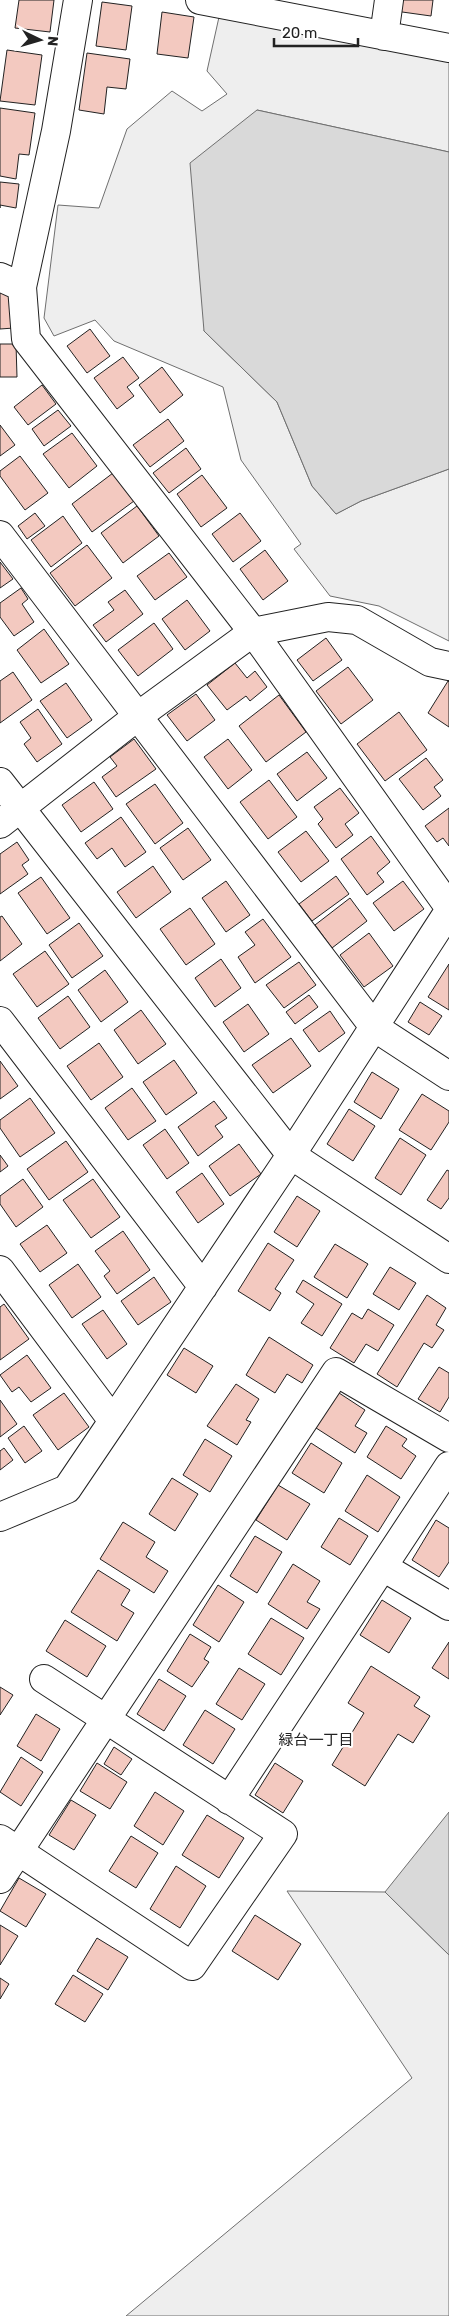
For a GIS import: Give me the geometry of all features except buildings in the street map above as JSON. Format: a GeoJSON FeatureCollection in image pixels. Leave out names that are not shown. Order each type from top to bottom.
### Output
{"type":"FeatureCollection","features":[{"type":"Feature","properties":{"kind":"street"},"geometry":{"type":"LineString","coordinates":[[78,0],[56,131],[11,282],[26,339],[254,632],[449,907]]}},
{"type":"Feature","properties":{"kind":"street"},"geometry":{"type":"LineString","coordinates":[[200,0],[233,4],[449,48]]}},
{"type":"Feature","properties":{"kind":"street"},"geometry":{"type":"LineString","coordinates":[[384,36],[389,0]]}},
{"type":"Feature","properties":{"kind":"street"},"geometry":{"type":"LineString","coordinates":[[0,535],[374,1027],[449,1076]]}},
{"type":"Feature","properties":{"kind":"street"},"geometry":{"type":"LineString","coordinates":[[10,817],[138,716],[254,632],[328,617],[357,620],[430,662],[449,666]]}},
{"type":"Feature","properties":{"kind":"street"},"geometry":{"type":"LineString","coordinates":[[0,782],[10,817],[291,1155],[449,1259]]}},
{"type":"Feature","properties":{"kind":"street"},"geometry":{"type":"LineString","coordinates":[[0,1517],[67,1489],[291,1155],[449,912]]}},
{"type":"Feature","properties":{"kind":"street"},"geometry":{"type":"LineString","coordinates":[[0,1021],[203,1286]]}},
{"type":"Feature","properties":{"kind":"street"},"geometry":{"type":"LineString","coordinates":[[0,1270],[114,1421]]}},
{"type":"Feature","properties":{"kind":"street"},"geometry":{"type":"LineString","coordinates":[[0,1878],[9,1845],[106,1719],[336,1372],[449,1438]]}},
{"type":"Feature","properties":{"kind":"street"},"geometry":{"type":"LineString","coordinates":[[229,1800],[449,1466]]}},
{"type":"Feature","properties":{"kind":"street"},"geometry":{"type":"LineString","coordinates":[[383,1567],[449,1606]]}},
{"type":"Feature","properties":{"kind":"street"},"geometry":{"type":"LineString","coordinates":[[9,1845],[192,1966],[283,1834],[44,1679]]}},
{"type":"Feature","properties":{"kind":"shaded area"},"geometry":{"type":"Polygon","coordinates":[[[219,17],[449,61],[449,152],[257,110],[204,331],[277,402],[312,486],[336,514],[361,501],[449,469],[449,641],[379,606],[330,596],[294,549],[301,544],[241,460],[223,387],[114,341],[95,320],[54,336],[44,318],[58,205],[99,208],[127,129],[172,91],[202,111],[227,94],[207,71],[219,17]]]}},
{"type":"Feature","properties":{"kind":"shaded area"},"geometry":{"type":"Polygon","coordinates":[[[257,110],[449,152],[449,469],[361,501],[336,514],[312,486],[277,402],[204,331],[190,163],[257,110]]]}},
{"type":"Feature","properties":{"kind":"shaded area"},"geometry":{"type":"Polygon","coordinates":[[[449,1812],[449,1955],[385,1892],[449,1812]]]}},
{"type":"Feature","properties":{"kind":"shaded area"},"geometry":{"type":"Polygon","coordinates":[[[287,1891],[385,1892],[449,1955],[449,2316],[126,2316],[412,2078],[287,1891]]]}},
{"type":"Feature","properties":{"kind":"district","name":"緑台一丁目"},"geometry":{"type":"Point","coordinates":[316,1740]}}]}
